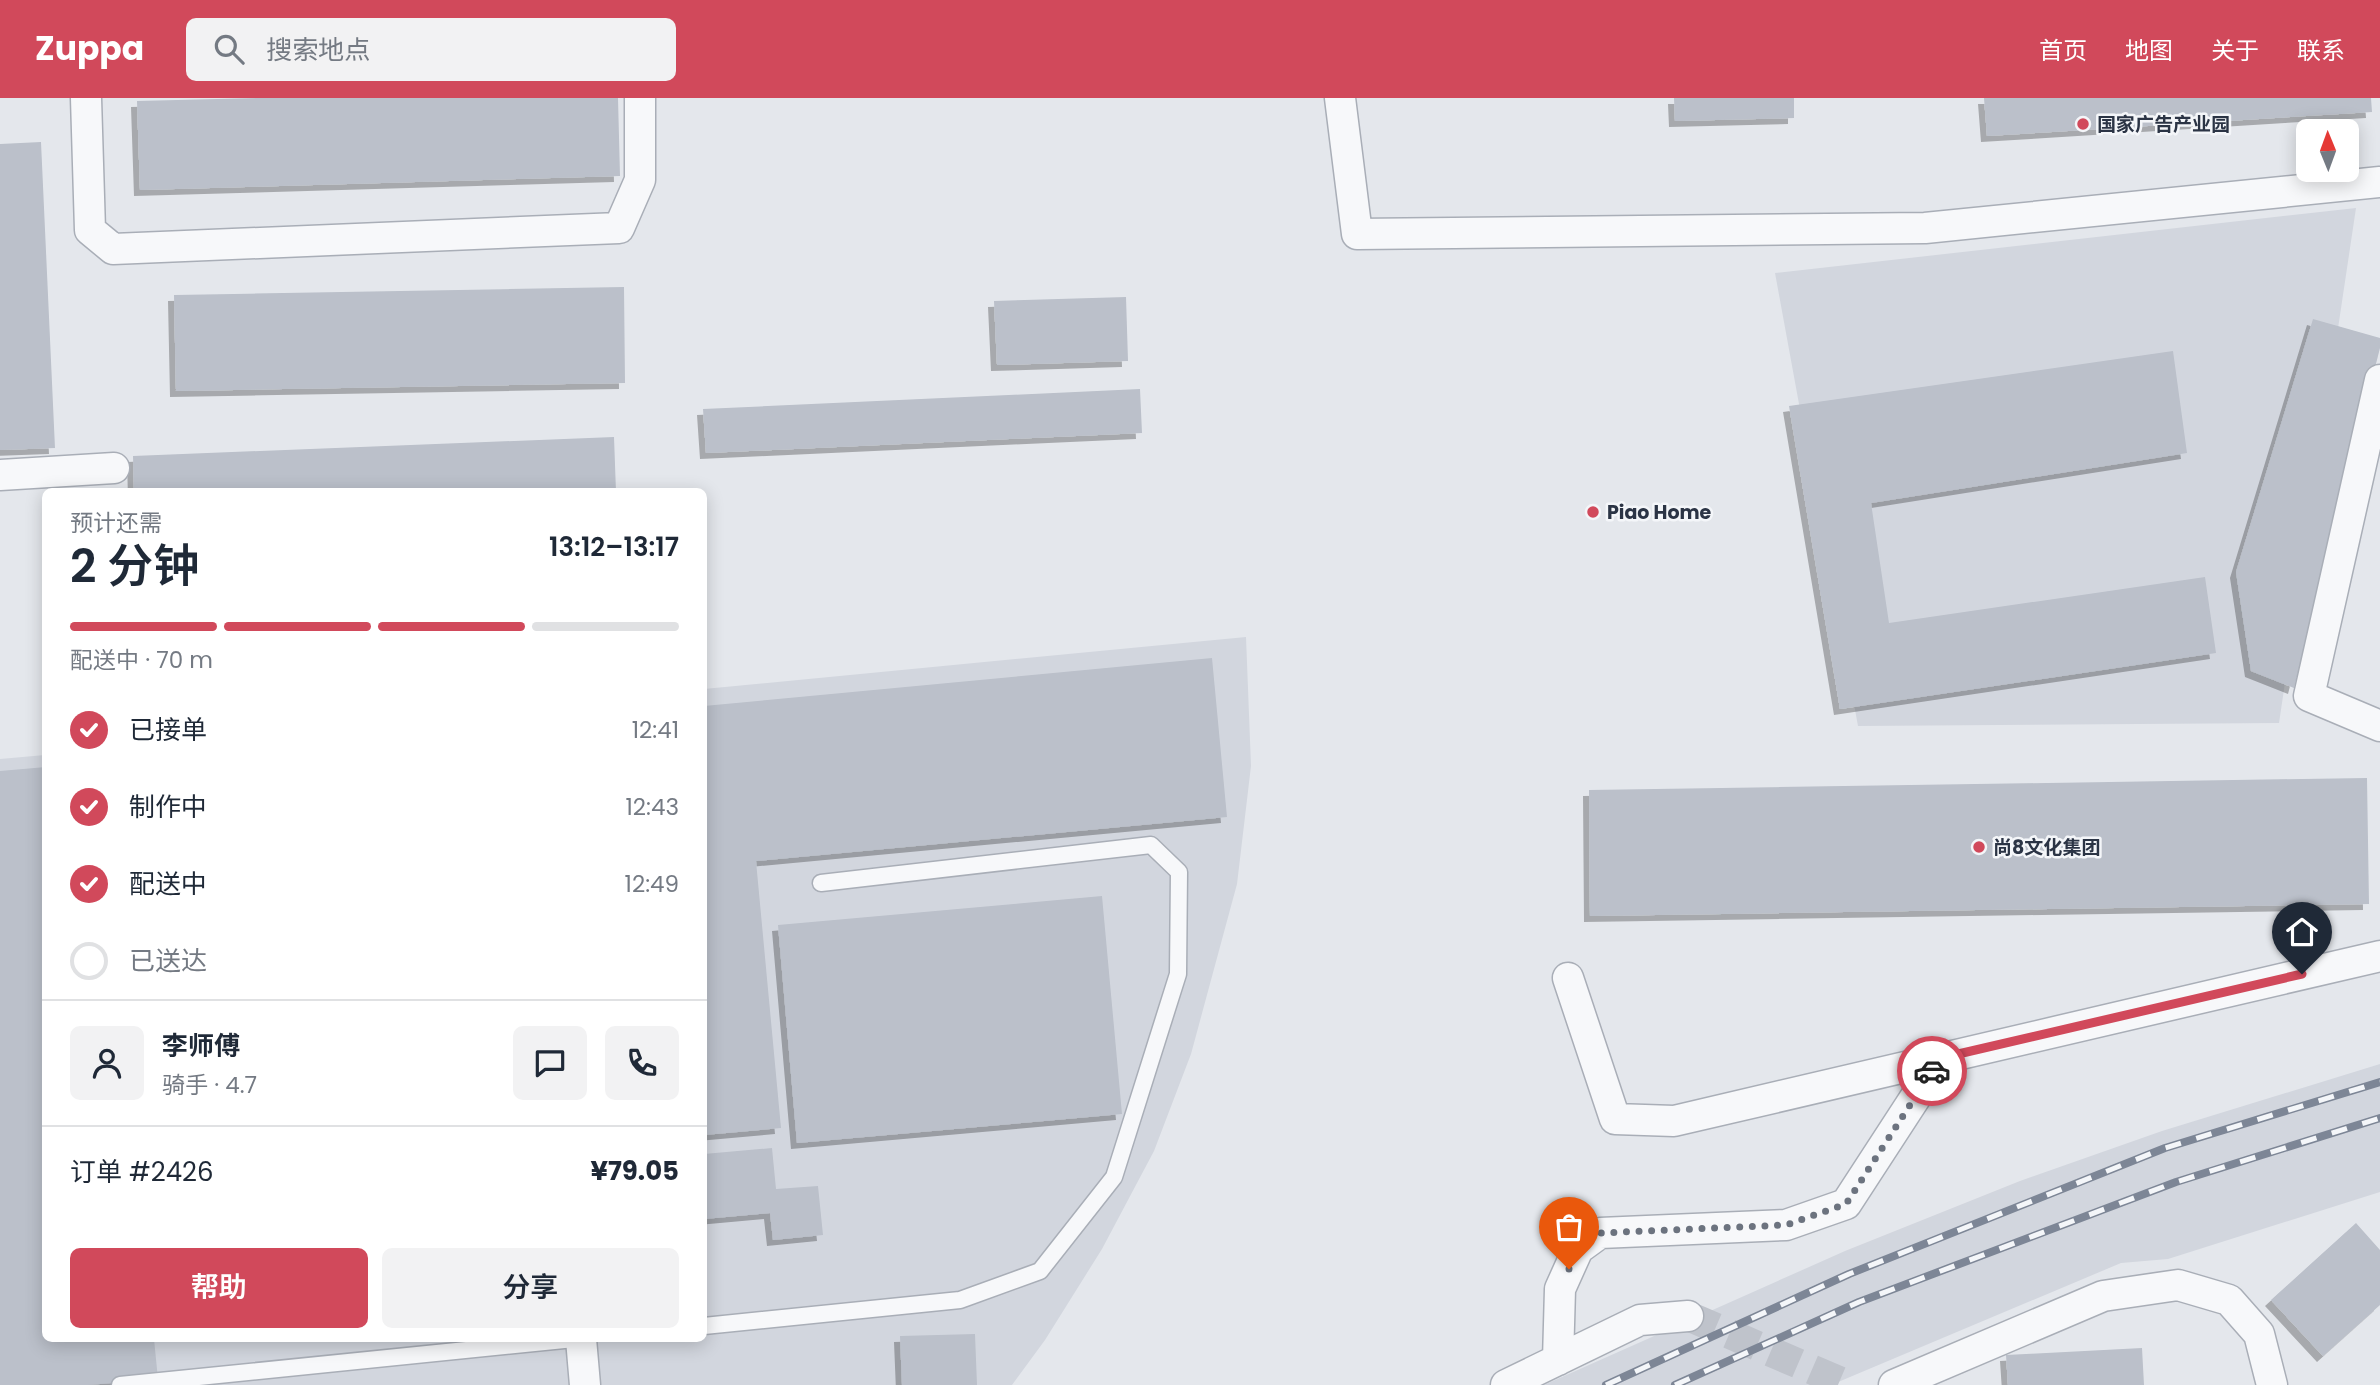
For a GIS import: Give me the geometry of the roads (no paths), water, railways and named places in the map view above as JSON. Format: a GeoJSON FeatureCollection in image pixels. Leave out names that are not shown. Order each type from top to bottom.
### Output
{"type":"FeatureCollection","features":[{"type":"Feature","properties":{"kind":"street"},"geometry":{"type":"LineString","coordinates":[[86,98],[90,230],[113,249],[619,228],[640,180],[640,98]]}},
{"type":"Feature","properties":{"kind":"street"},"geometry":{"type":"LineString","coordinates":[[1340,98],[1357,234],[1925,228],[2380,182]]}},
{"type":"Feature","properties":{"kind":"street"},"geometry":{"type":"LineString","coordinates":[[2380,380],[2309,696],[2380,726]]}},
{"type":"Feature","properties":{"kind":"street"},"geometry":{"type":"LineString","coordinates":[[0,475],[114,468]]}},
{"type":"Feature","properties":{"kind":"street"},"geometry":{"type":"LineString","coordinates":[[1568,978],[1615,1119],[1674,1121],[2380,956]]}},
{"type":"Feature","properties":{"kind":"street"},"geometry":{"type":"LineString","coordinates":[[1558,1360],[1560,1289],[1578,1249],[1600,1233],[1786,1225],[1846,1204],[1941,1058]]}},
{"type":"Feature","properties":{"kind":"street"},"geometry":{"type":"LineString","coordinates":[[1894,1385],[2103,1296],[2178,1285],[2229,1300],[2259,1334],[2272,1385]]}},
{"type":"Feature","properties":{"kind":"street"},"geometry":{"type":"LineString","coordinates":[[1506,1385],[1640,1320],[1688,1316]]}},
{"type":"Feature","properties":{"kind":"street"},"geometry":{"type":"LineString","coordinates":[[581,1342],[585,1385]]}},
{"type":"Feature","properties":{"kind":"lane"},"geometry":{"type":"LineString","coordinates":[[707,1326],[960,1300],[1040,1271],[1114,1177],[1178,974],[1179,872],[1151,845],[821,883]]}},
{"type":"Feature","properties":{"kind":"lane"},"geometry":{"type":"LineString","coordinates":[[120,1385],[173,1382],[546,1342]]}},
{"type":"Feature","properties":{"kind":"tunnel"},"geometry":{"type":"LineString","coordinates":[[1688,1316],[1848,1385]]}},
{"type":"Feature","properties":{"kind":"railway"},"geometry":{"type":"LineString","coordinates":[[1606,1385],[1849,1274],[2165,1148],[2380,1082]]}},
{"type":"Feature","properties":{"kind":"railway"},"geometry":{"type":"LineString","coordinates":[[1675,1385],[1859,1302],[2176,1182],[2380,1118]]}},
{"type":"Feature","properties":{"kind":"place","name":"国家广告产业园"},"geometry":{"type":"Point","coordinates":[2083,124]}},
{"type":"Feature","properties":{"kind":"place","name":"Piao Home"},"geometry":{"type":"Point","coordinates":[1593,512]}},
{"type":"Feature","properties":{"kind":"place","name":"尚8文化集团"},"geometry":{"type":"Point","coordinates":[1979,847]}}]}
